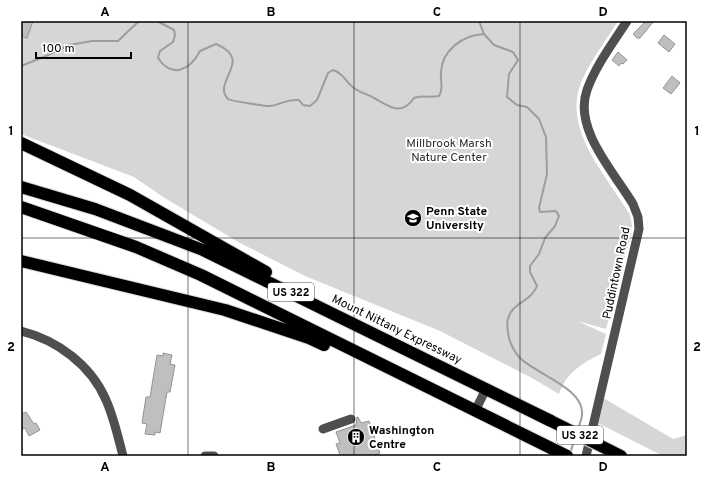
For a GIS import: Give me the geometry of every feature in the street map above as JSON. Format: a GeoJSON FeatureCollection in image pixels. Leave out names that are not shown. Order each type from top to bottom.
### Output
{"type":"FeatureCollection","features":[{"type":"Feature","properties":{"kind":"highway"},"geometry":{"type":"LineString","coordinates":[[21,143],[130,195],[280,280],[373,328],[420,356]]}},
{"type":"Feature","properties":{"kind":"highway","name":"Mount Nittany Expressway"},"geometry":{"type":"LineString","coordinates":[[21,187],[95,209],[197,248],[276,285],[621,456]]}},
{"type":"Feature","properties":{"kind":"highway","name":"US 322"},"geometry":{"type":"LineString","coordinates":[[21,207],[121,241],[201,274],[567,456]]}},
{"type":"Feature","properties":{"kind":"highway"},"geometry":{"type":"LineString","coordinates":[[21,261],[218,308],[309,338],[472,415],[520,433]]}},
{"type":"Feature","properties":{"kind":"street","name":"Puddintown Road"},"geometry":{"type":"LineString","coordinates":[[586,456],[639,229],[638,218],[633,204],[588,130],[584,112],[584,101],[591,81],[627,21]]}},
{"type":"Feature","properties":{"kind":"street"},"geometry":{"type":"LineString","coordinates":[[21,331],[42,338],[56,345],[85,368],[105,399],[123,456]]}},
{"type":"Feature","properties":{"kind":"street"},"geometry":{"type":"LineString","coordinates":[[475,411],[486,389]]}},
{"type":"Feature","properties":{"kind":"street"},"geometry":{"type":"LineString","coordinates":[[323,429],[351,420]]}},
{"type":"Feature","properties":{"kind":"street"},"geometry":{"type":"LineString","coordinates":[[205,456],[214,456]]}},
{"type":"Feature","properties":{"kind":"green space","name":"Millbrook Marsh Nature Center"},"geometry":{"type":"Polygon","coordinates":[[[21,21],[618,21],[584,76],[578,95],[577,113],[581,131],[588,149],[630,215],[632,226],[630,239],[606,329],[577,321],[606,334],[601,354],[587,361],[570,374],[559,394],[532,378],[440,331],[305,276],[240,243],[163,197],[134,177],[21,134],[21,21]]]}},
{"type":"Feature","properties":{"kind":"green space"},"geometry":{"type":"Polygon","coordinates":[[[600,396],[673,439],[687,435],[687,456],[663,456],[594,421],[600,396]]]}},
{"type":"Feature","properties":{"kind":"building"},"geometry":{"type":"Polygon","coordinates":[[[21,21],[33,21],[27,38],[21,36],[21,21]]]}},
{"type":"Feature","properties":{"kind":"building"},"geometry":{"type":"Polygon","coordinates":[[[646,21],[654,21],[640,38],[637,38],[633,34],[646,21]]]}},
{"type":"Feature","properties":{"kind":"building"},"geometry":{"type":"Polygon","coordinates":[[[664,35],[675,44],[669,52],[658,43],[664,35]]]}},
{"type":"Feature","properties":{"kind":"building"},"geometry":{"type":"Polygon","coordinates":[[[618,52],[627,60],[619,66],[612,60],[618,52]]]}},
{"type":"Feature","properties":{"kind":"building"},"geometry":{"type":"Polygon","coordinates":[[[672,76],[680,83],[671,94],[663,88],[672,76]]]}},
{"type":"Feature","properties":{"kind":"building"},"geometry":{"type":"Polygon","coordinates":[[[163,353],[172,355],[170,364],[175,365],[170,392],[167,392],[160,433],[155,432],[155,435],[145,434],[147,424],[142,423],[146,397],[150,397],[157,355],[163,356],[163,353]]]}},
{"type":"Feature","properties":{"kind":"building"},"geometry":{"type":"Polygon","coordinates":[[[26,412],[40,430],[29,436],[25,428],[21,430],[21,414],[26,412]]]}},
{"type":"Feature","properties":{"kind":"building","name":"Washington Centre"},"geometry":{"type":"Polygon","coordinates":[[[357,417],[361,423],[369,421],[380,453],[372,456],[340,455],[336,444],[340,443],[336,432],[356,425],[357,417]]]}},
{"type":"Feature","properties":{"kind":"waterway"},"geometry":{"type":"LineString","coordinates":[[21,66],[69,45],[92,41],[118,41],[139,21]]}},
{"type":"Feature","properties":{"kind":"waterway"},"geometry":{"type":"LineString","coordinates":[[157,21],[174,30],[175,35],[173,42],[160,51],[158,58],[163,65],[175,70],[180,70],[191,63],[200,51],[216,44],[227,50],[232,57],[232,64],[224,85],[224,92],[228,99],[267,106],[294,100],[299,100],[303,105],[310,106],[317,100],[328,73],[333,70],[340,73],[356,90],[390,107],[400,108],[409,104],[414,98],[439,96],[442,85],[442,64],[445,57],[455,45],[469,37],[484,34],[494,45],[513,52],[518,60],[509,74],[507,97],[517,105],[527,107],[539,119],[546,137],[547,174],[539,208],[540,212],[556,211],[559,216],[555,226],[545,238],[539,254],[530,266],[530,272],[537,286],[530,296],[517,305],[510,313],[507,321],[509,338],[519,357],[568,389],[576,397],[581,405],[582,415],[578,429]]}},
{"type":"Feature","properties":{"kind":"waterway"},"geometry":{"type":"LineString","coordinates":[[479,21],[484,34]]}},
{"type":"Feature","properties":{"kind":"waterway"},"geometry":{"type":"LineString","coordinates":[[570,454],[575,437]]}},
{"type":"Feature","properties":{"kind":"place","name":"Penn State University"},"geometry":{"type":"Point","coordinates":[413,218]}},
{"type":"Feature","properties":{"kind":"place","name":"Washington Centre"},"geometry":{"type":"Point","coordinates":[356,437]}}]}
